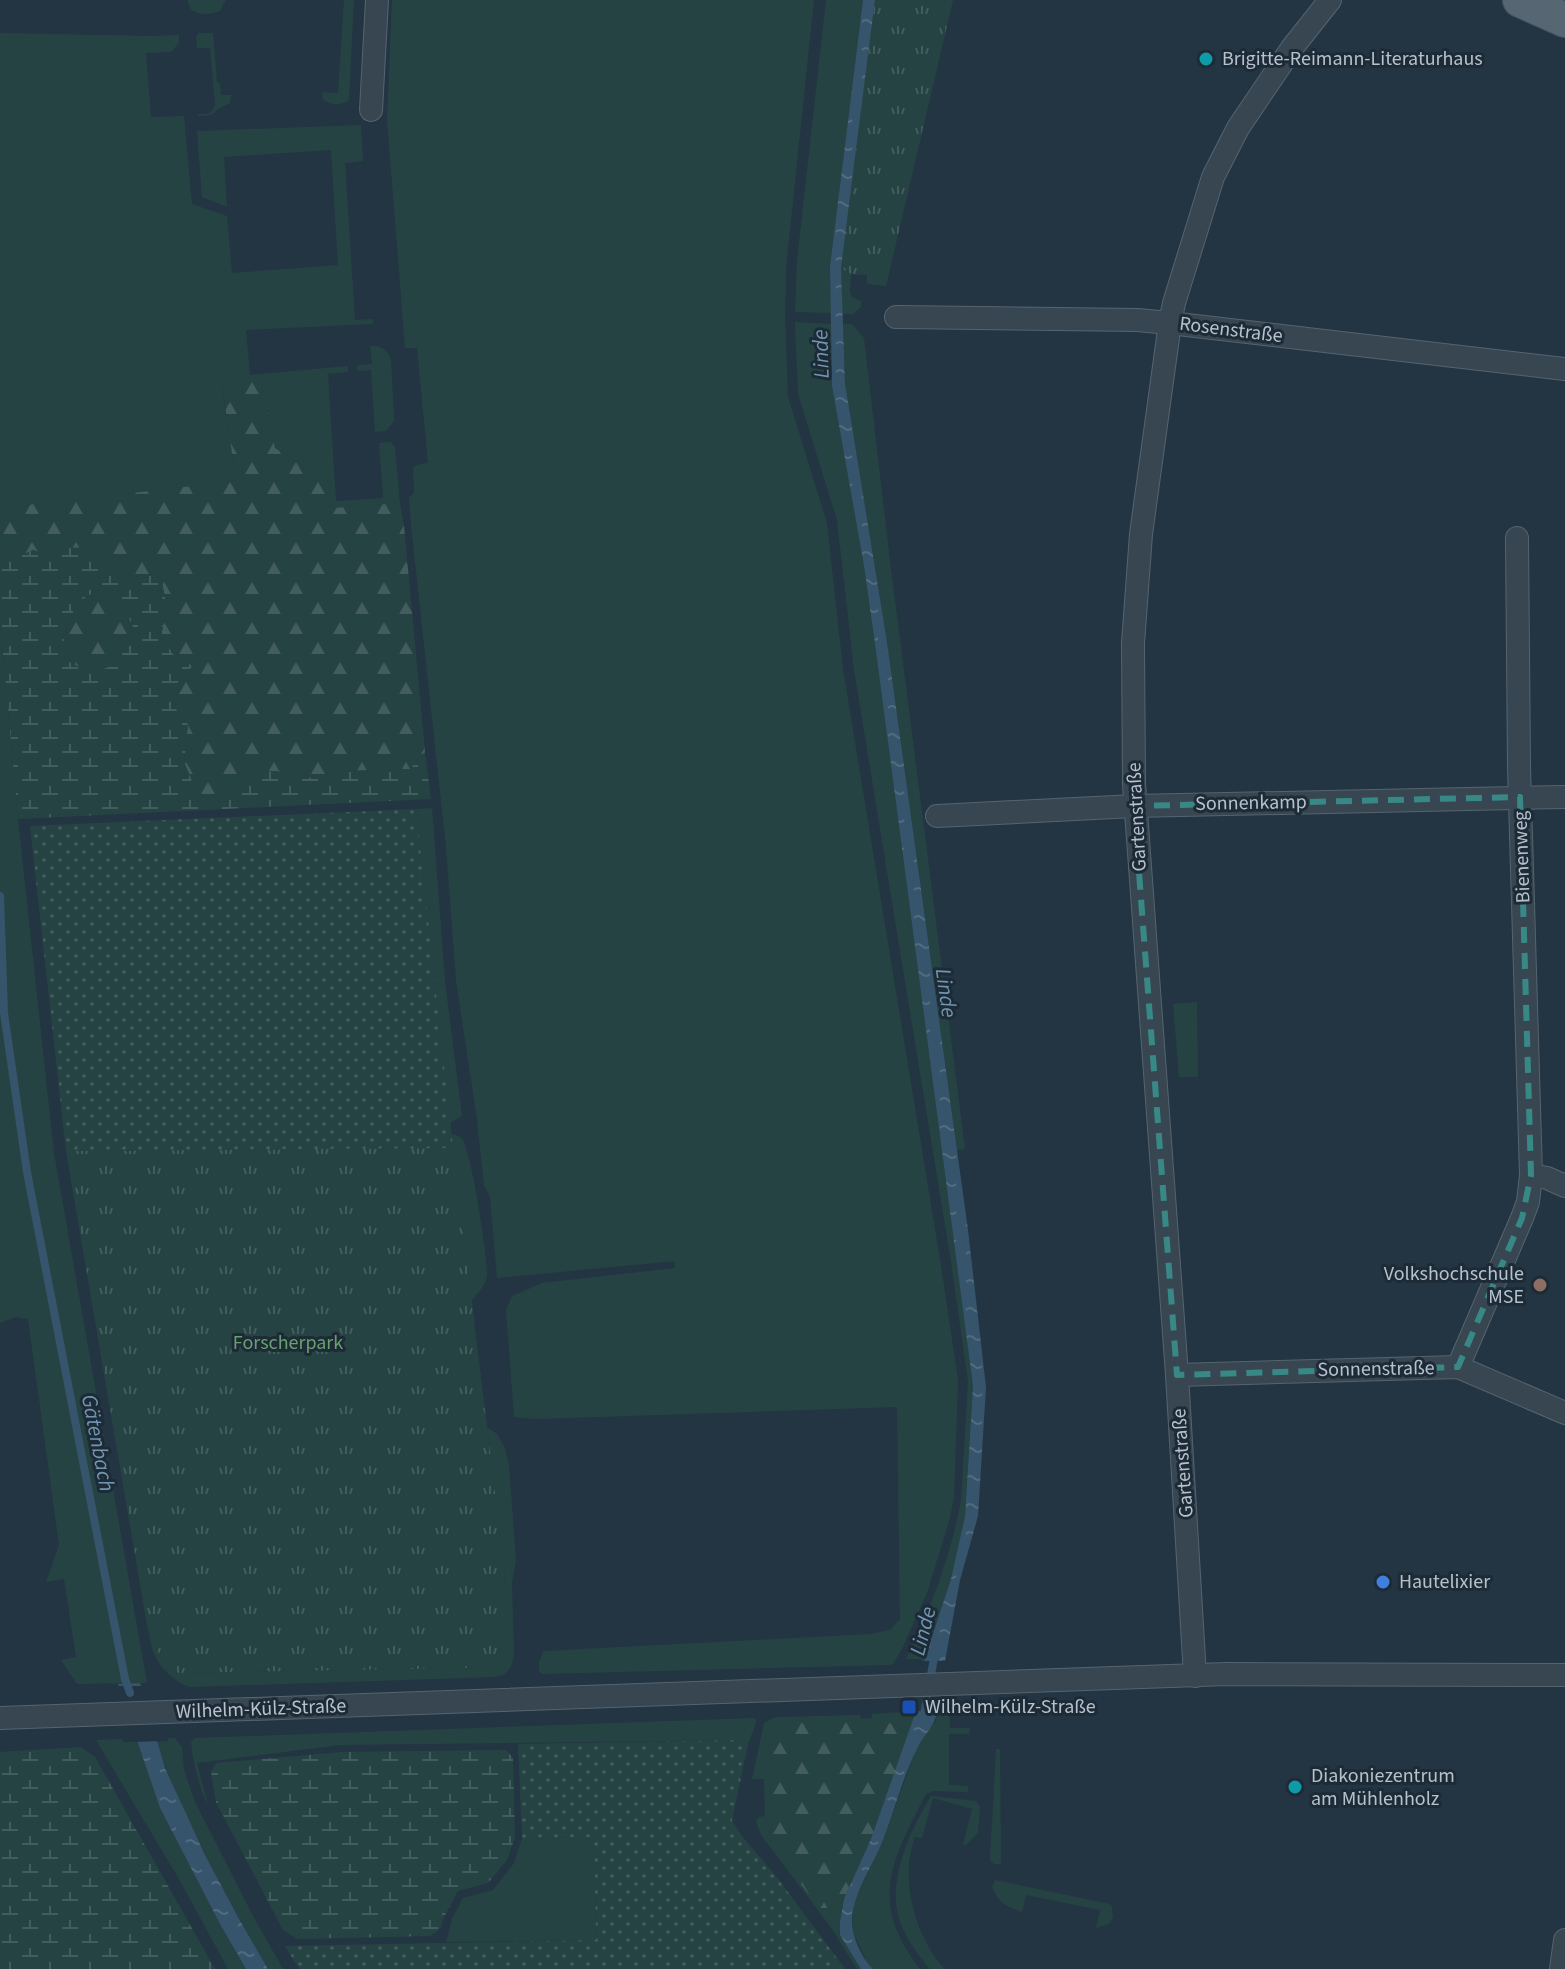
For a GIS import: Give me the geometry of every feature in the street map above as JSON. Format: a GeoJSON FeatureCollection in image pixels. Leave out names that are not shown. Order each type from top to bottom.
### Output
{"type":"FeatureCollection","features":[{"type":"Feature","properties":{"kind":"main road"},"geometry":{"type":"LineString","coordinates":[[1520,0],[1565,20]]}},
{"type":"Feature","properties":{"kind":"street"},"geometry":{"type":"LineString","coordinates":[[371,110],[377,0]]}},
{"type":"Feature","properties":{"kind":"street","name":"Gartenstraße"},"geometry":{"type":"LineString","coordinates":[[1195,1676],[1177,1375],[1134,806],[1133,643],[1141,534],[1174,303],[1213,177],[1238,128],[1292,48],[1330,0]]}},
{"type":"Feature","properties":{"kind":"street","name":"Rosenstraße"},"geometry":{"type":"LineString","coordinates":[[896,317],[1137,320],[1565,369]]}},
{"type":"Feature","properties":{"kind":"street","name":"Bienenweg"},"geometry":{"type":"LineString","coordinates":[[1458,1367],[1522,1218],[1528,1202],[1531,1175],[1520,797],[1517,538]]}},
{"type":"Feature","properties":{"kind":"street","name":"Sonnenkamp"},"geometry":{"type":"LineString","coordinates":[[937,816],[1134,806],[1565,797]]}},
{"type":"Feature","properties":{"kind":"street"},"geometry":{"type":"LineString","coordinates":[[1531,1175],[1565,1186]]}},
{"type":"Feature","properties":{"kind":"street","name":"Sonnenstraße"},"geometry":{"type":"LineString","coordinates":[[1177,1375],[1458,1367],[1565,1413]]}},
{"type":"Feature","properties":{"kind":"street","name":"Wilhelm-Külz-Straße"},"geometry":{"type":"LineString","coordinates":[[0,1718],[1195,1676],[1565,1675]]}},
{"type":"Feature","properties":{"kind":"street"},"geometry":{"type":"LineString","coordinates":[[1561,1969],[1565,1940]]}},
{"type":"Feature","properties":{"kind":"highlighted area"},"geometry":{"type":"Polygon","coordinates":[[[1520,797],[1531,1175],[1522,1218],[1458,1367],[1177,1375],[1134,806],[1520,797]]]}},
{"type":"Feature","properties":{"kind":"green space"},"geometry":{"type":"Polygon","coordinates":[[[187,0],[226,0],[220,11],[206,14],[191,10],[187,0]]]}},
{"type":"Feature","properties":{"kind":"green space"},"geometry":{"type":"Polygon","coordinates":[[[344,0],[354,0],[349,100],[336,104],[323,99],[322,92],[338,93],[344,0]]]}},
{"type":"Feature","properties":{"kind":"green space"},"geometry":{"type":"Polygon","coordinates":[[[392,0],[814,0],[786,268],[788,397],[827,523],[843,669],[958,1380],[954,1497],[950,1518],[927,1593],[901,1651],[890,1665],[542,1674],[539,1671],[544,1651],[870,1634],[890,1630],[900,1619],[897,1407],[537,1419],[514,1417],[506,1310],[512,1296],[542,1283],[675,1268],[675,1261],[497,1278],[490,1197],[484,1185],[456,980],[446,847],[411,525],[409,497],[414,493],[413,468],[428,463],[417,348],[405,348],[387,119],[392,0]]]}},
{"type":"Feature","properties":{"kind":"green space"},"geometry":{"type":"Polygon","coordinates":[[[826,0],[863,0],[830,266],[831,313],[795,312],[797,261],[826,0]]]}},
{"type":"Feature","properties":{"kind":"green space"},"geometry":{"type":"Polygon","coordinates":[[[875,0],[953,0],[886,286],[867,284],[867,275],[851,274],[841,268],[875,0]]]}},
{"type":"Feature","properties":{"kind":"green space"},"geometry":{"type":"Polygon","coordinates":[[[0,33],[179,35],[179,43],[171,52],[146,53],[151,117],[184,116],[192,204],[227,216],[232,273],[338,265],[331,150],[224,157],[227,207],[202,197],[197,131],[361,125],[363,161],[345,163],[355,320],[373,319],[373,324],[246,330],[250,375],[221,379],[236,481],[0,508],[0,33]]]}},
{"type":"Feature","properties":{"kind":"green space"},"geometry":{"type":"Polygon","coordinates":[[[198,33],[213,33],[217,82],[221,95],[231,95],[230,103],[211,115],[198,116],[208,114],[215,104],[210,48],[197,48],[198,33]]]}},
{"type":"Feature","properties":{"kind":"green space"},"geometry":{"type":"Polygon","coordinates":[[[841,268],[851,274],[852,297],[861,301],[861,307],[853,314],[842,314],[841,268]]]}},
{"type":"Feature","properties":{"kind":"green space"},"geometry":{"type":"Polygon","coordinates":[[[795,322],[831,324],[832,386],[875,644],[973,1386],[965,1516],[951,1579],[924,1661],[906,1659],[939,1581],[957,1521],[968,1381],[854,670],[837,520],[798,394],[795,322]]]}},
{"type":"Feature","properties":{"kind":"green space"},"geometry":{"type":"Polygon","coordinates":[[[843,324],[852,324],[864,338],[965,1149],[957,1150],[887,642],[845,383],[843,324]]]}},
{"type":"Feature","properties":{"kind":"green space"},"geometry":{"type":"Polygon","coordinates":[[[370,346],[383,349],[391,360],[394,421],[386,431],[375,432],[371,370],[358,371],[357,365],[372,364],[370,346]]]}},
{"type":"Feature","properties":{"kind":"green space"},"geometry":{"type":"Polygon","coordinates":[[[348,366],[348,372],[328,374],[336,501],[383,498],[379,443],[391,442],[395,448],[400,503],[332,508],[330,482],[275,448],[260,374],[348,366]]]}},
{"type":"Feature","properties":{"kind":"green space"},"geometry":{"type":"Polygon","coordinates":[[[260,374],[275,448],[330,482],[332,508],[400,503],[425,752],[410,769],[345,771],[316,779],[275,771],[236,794],[199,798],[184,762],[188,724],[175,708],[178,686],[176,662],[161,636],[167,608],[160,573],[118,579],[97,562],[67,548],[51,557],[33,550],[12,560],[0,559],[0,508],[236,481],[221,378],[260,374]]]}},
{"type":"Feature","properties":{"kind":"green space"},"geometry":{"type":"Polygon","coordinates":[[[89,547],[97,562],[118,579],[160,573],[167,608],[161,636],[175,657],[193,666],[179,678],[175,708],[188,724],[184,762],[199,798],[236,794],[247,772],[275,771],[316,779],[345,771],[410,769],[425,752],[431,799],[18,819],[0,621],[0,559],[12,560],[33,550],[51,557],[67,548],[89,547]],[[99,589],[77,603],[63,635],[69,662],[92,673],[115,665],[133,627],[120,599],[99,589]]]}},
{"type":"Feature","properties":{"kind":"green space"},"geometry":{"type":"Polygon","coordinates":[[[100,589],[120,599],[133,627],[115,665],[92,674],[69,662],[63,635],[77,603],[100,589]]]}},
{"type":"Feature","properties":{"kind":"green space"},"geometry":{"type":"Polygon","coordinates":[[[0,621],[54,1153],[147,1683],[77,1684],[61,1660],[76,1657],[64,1579],[46,1582],[59,1545],[28,1319],[16,1317],[0,1323],[0,621]]]}},
{"type":"Feature","properties":{"kind":"green space"},"geometry":{"type":"Polygon","coordinates":[[[432,808],[445,981],[462,1116],[450,1123],[416,809],[432,808]]]}},
{"type":"Feature","properties":{"kind":"green space"},"geometry":{"type":"Polygon","coordinates":[[[416,809],[453,1148],[66,1151],[30,826],[416,809]]]}},
{"type":"Feature","properties":{"kind":"green space"},"geometry":{"type":"Polygon","coordinates":[[[1197,1002],[1198,1077],[1179,1077],[1173,1004],[1197,1002]]]}},
{"type":"Feature","properties":{"kind":"green space"},"geometry":{"type":"Polygon","coordinates":[[[451,1134],[461,1138],[466,1147],[485,1248],[486,1279],[471,1301],[451,1134]]]}},
{"type":"Feature","properties":{"kind":"green space","name":"Forscherpark"},"geometry":{"type":"Polygon","coordinates":[[[453,1148],[504,1566],[507,1639],[492,1660],[465,1668],[178,1673],[156,1650],[147,1625],[66,1151],[453,1148]]]}},
{"type":"Feature","properties":{"kind":"green space"},"geometry":{"type":"Polygon","coordinates":[[[487,1427],[497,1434],[505,1448],[509,1465],[516,1560],[512,1583],[514,1655],[511,1667],[505,1674],[496,1677],[190,1687],[173,1678],[155,1657],[147,1625],[156,1650],[178,1673],[465,1668],[492,1660],[507,1639],[504,1566],[487,1427]]]}},
{"type":"Feature","properties":{"kind":"green space"},"geometry":{"type":"Polygon","coordinates":[[[949,1710],[950,1728],[970,1728],[969,1734],[949,1734],[949,1785],[968,1786],[968,1792],[933,1791],[926,1794],[903,1841],[890,1882],[894,1923],[920,1969],[873,1969],[868,1965],[854,1934],[854,1902],[882,1843],[916,1750],[936,1721],[937,1711],[949,1710]]]}},
{"type":"Feature","properties":{"kind":"green space"},"geometry":{"type":"Polygon","coordinates":[[[916,1711],[907,1738],[899,1727],[887,1722],[771,1729],[764,1779],[752,1779],[764,1723],[775,1717],[860,1715],[861,1719],[872,1718],[872,1714],[916,1711]]]}},
{"type":"Feature","properties":{"kind":"green space"},"geometry":{"type":"Polygon","coordinates":[[[755,1718],[748,1744],[744,1740],[340,1745],[197,1763],[208,1806],[197,1775],[191,1742],[195,1738],[755,1718]]]}},
{"type":"Feature","properties":{"kind":"green space"},"geometry":{"type":"Polygon","coordinates":[[[887,1722],[899,1727],[907,1738],[871,1839],[844,1899],[830,1908],[819,1908],[771,1844],[765,1815],[764,1779],[771,1729],[778,1723],[887,1722]]]}},
{"type":"Feature","properties":{"kind":"green space"},"geometry":{"type":"Polygon","coordinates":[[[168,1738],[175,1738],[182,1747],[184,1770],[195,1802],[283,1969],[268,1969],[207,1858],[179,1801],[156,1742],[168,1741],[168,1738]]]}},
{"type":"Feature","properties":{"kind":"green space"},"geometry":{"type":"Polygon","coordinates":[[[122,1739],[123,1742],[138,1742],[160,1808],[246,1969],[228,1969],[179,1879],[96,1740],[122,1739]]]}},
{"type":"Feature","properties":{"kind":"green space"},"geometry":{"type":"Polygon","coordinates":[[[744,1740],[748,1744],[732,1821],[845,1969],[299,1969],[285,1946],[596,1940],[594,1837],[522,1838],[518,1744],[744,1740]]]}},
{"type":"Feature","properties":{"kind":"green space"},"geometry":{"type":"Polygon","coordinates":[[[81,1747],[95,1757],[215,1969],[0,1969],[0,1752],[81,1747]]]}},
{"type":"Feature","properties":{"kind":"green space"},"geometry":{"type":"Polygon","coordinates":[[[996,1749],[1000,1749],[1001,1864],[990,1860],[996,1749]]]}},
{"type":"Feature","properties":{"kind":"green space"},"geometry":{"type":"Polygon","coordinates":[[[506,1750],[513,1758],[515,1837],[507,1860],[488,1883],[458,1891],[440,1929],[430,1936],[298,1939],[283,1930],[216,1802],[211,1772],[216,1763],[341,1752],[506,1750]]]}},
{"type":"Feature","properties":{"kind":"green space"},"geometry":{"type":"Polygon","coordinates":[[[931,1796],[976,1801],[980,1807],[978,1833],[966,1845],[963,1844],[972,1809],[933,1798],[922,1838],[914,1837],[909,1862],[912,1905],[928,1947],[945,1969],[930,1969],[914,1949],[897,1911],[897,1877],[907,1842],[931,1796]]]}},
{"type":"Feature","properties":{"kind":"green space"},"geometry":{"type":"Polygon","coordinates":[[[765,1815],[771,1844],[830,1908],[844,1899],[840,1935],[861,1969],[857,1969],[832,1929],[761,1835],[756,1822],[765,1815]]]}},
{"type":"Feature","properties":{"kind":"green space"},"geometry":{"type":"Polygon","coordinates":[[[594,1837],[596,1940],[446,1942],[452,1919],[463,1898],[493,1890],[514,1863],[522,1838],[594,1837]]]}},
{"type":"Feature","properties":{"kind":"green space"},"geometry":{"type":"Polygon","coordinates":[[[995,1880],[1110,1904],[1113,1917],[1109,1924],[1096,1928],[1100,1910],[1026,1895],[1022,1912],[997,1897],[992,1887],[995,1880]]]}},
{"type":"Feature","properties":{"kind":"water"},"geometry":{"type":"Polygon","coordinates":[[[863,0],[875,0],[841,268],[845,383],[887,642],[968,1230],[986,1387],[978,1516],[960,1580],[945,1661],[924,1661],[951,1579],[965,1516],[973,1386],[875,644],[832,386],[830,266],[863,0]]]}},
{"type":"Feature","properties":{"kind":"water"},"geometry":{"type":"Polygon","coordinates":[[[140,1683],[165,1768],[205,1855],[268,1969],[246,1969],[160,1808],[118,1684],[140,1683]]]}},
{"type":"Feature","properties":{"kind":"water"},"geometry":{"type":"Polygon","coordinates":[[[916,1711],[937,1711],[903,1781],[883,1840],[856,1898],[853,1932],[861,1953],[873,1969],[861,1969],[840,1935],[844,1899],[871,1839],[916,1711]]]}},
{"type":"Feature","properties":{"kind":"pier"},"geometry":{"type":"Polygon","coordinates":[[[114,1686],[144,1686],[160,1741],[134,1742],[114,1686]]]}},
{"type":"Feature","properties":{"kind":"waterway","name":"Gätenbach"},"geometry":{"type":"LineString","coordinates":[[0,896],[4,1013],[27,1172],[130,1693]]}},
{"type":"Feature","properties":{"kind":"waterway","name":"Linde"},"geometry":{"type":"LineString","coordinates":[[923,1721],[935,1652]]}},
{"type":"Feature","properties":{"kind":"place","name":"Brigitte-Reimann-Literaturhaus"},"geometry":{"type":"Point","coordinates":[1206,59]}},
{"type":"Feature","properties":{"kind":"place","name":"Volkshochschule MSE"},"geometry":{"type":"Point","coordinates":[1540,1285]}},
{"type":"Feature","properties":{"kind":"place","name":"Hautelixier"},"geometry":{"type":"Point","coordinates":[1383,1582]}},
{"type":"Feature","properties":{"kind":"place","name":"Wilhelm-Külz-Straße"},"geometry":{"type":"Point","coordinates":[909,1707]}},
{"type":"Feature","properties":{"kind":"place","name":"Diakoniezentrum am Mühlenholz"},"geometry":{"type":"Point","coordinates":[1295,1787]}}]}
